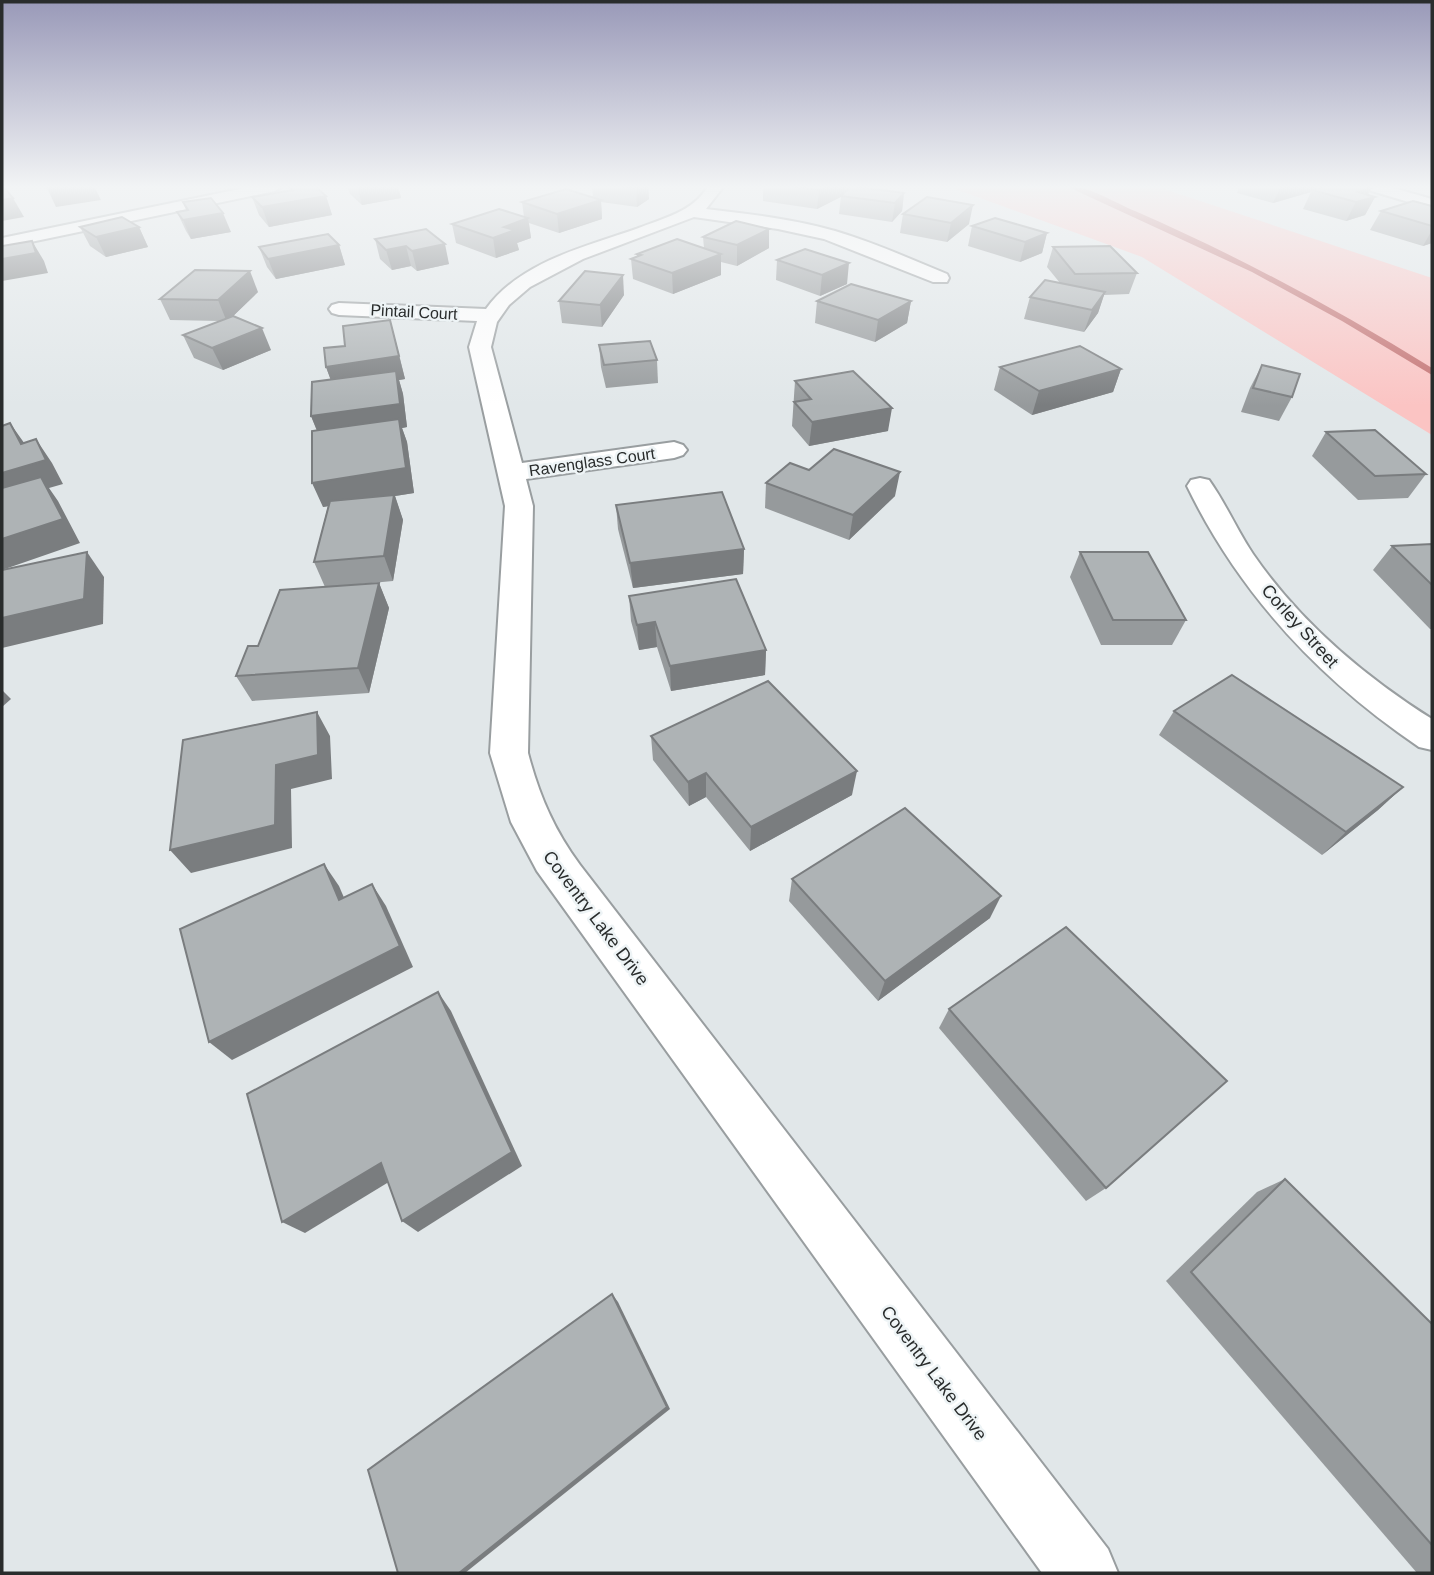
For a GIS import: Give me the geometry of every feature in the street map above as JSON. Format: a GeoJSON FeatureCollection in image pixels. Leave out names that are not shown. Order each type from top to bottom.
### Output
{"type":"FeatureCollection","features":[{"type":"Feature","properties":{"kind":"street","name":"Coventry Lake Drive"},"geometry":{"type":"LineString","coordinates":[[571,260],[537,275],[508,294],[489,316],[481,334],[480,347],[519,506],[509,753],[518,793],[535,834],[561,875],[596,916],[1063,1565]]}},
{"type":"Feature","properties":{"kind":"street"},"geometry":{"type":"LineString","coordinates":[[896,260],[940,278]]}},
{"type":"Feature","properties":{"kind":"street","name":"Pintail Court"},"geometry":{"type":"LineString","coordinates":[[339,309],[489,316]]}},
{"type":"Feature","properties":{"kind":"street","name":"Ravenglass Court"},"geometry":{"type":"LineString","coordinates":[[510,473],[674,450]]}},
{"type":"Feature","properties":{"kind":"street","name":"Corley Street"},"geometry":{"type":"LineString","coordinates":[[1200,485],[1215,520],[1264,589],[1340,671],[1432,737]]}},
{"type":"Feature","properties":{"kind":"shaded area"},"geometry":{"type":"Polygon","coordinates":[[[1146,260],[1376,260],[1432,278],[1432,435],[1146,260]]]}},
{"type":"Feature","properties":{"kind":"building"},"geometry":{"type":"Polygon","coordinates":[[[632,260],[707,260],[672,273],[632,260]]]}},
{"type":"Feature","properties":{"kind":"building"},"geometry":{"type":"Polygon","coordinates":[[[777,260],[838,260],[849,263],[822,275],[777,260]]]}},
{"type":"Feature","properties":{"kind":"building"},"geometry":{"type":"Polygon","coordinates":[[[1063,260],[1124,260],[1137,273],[1075,274],[1063,260]]]}},
{"type":"Feature","properties":{"kind":"building"},"geometry":{"type":"Polygon","coordinates":[[[195,270],[250,271],[218,300],[160,299],[195,270]]]}},
{"type":"Feature","properties":{"kind":"building"},"geometry":{"type":"Polygon","coordinates":[[[585,271],[623,275],[600,305],[559,301],[585,271]]]}},
{"type":"Feature","properties":{"kind":"building"},"geometry":{"type":"Polygon","coordinates":[[[1045,280],[1105,292],[1092,310],[1030,297],[1045,280]]]}},
{"type":"Feature","properties":{"kind":"building"},"geometry":{"type":"Polygon","coordinates":[[[851,284],[911,301],[878,320],[817,301],[851,284]]]}},
{"type":"Feature","properties":{"kind":"building"},"geometry":{"type":"Polygon","coordinates":[[[233,316],[262,328],[212,348],[183,335],[233,316]]]}},
{"type":"Feature","properties":{"kind":"building"},"geometry":{"type":"Polygon","coordinates":[[[390,320],[399,356],[326,367],[324,348],[345,346],[343,326],[390,320]]]}},
{"type":"Feature","properties":{"kind":"building"},"geometry":{"type":"Polygon","coordinates":[[[650,341],[657,360],[604,365],[599,345],[650,341]]]}},
{"type":"Feature","properties":{"kind":"building"},"geometry":{"type":"Polygon","coordinates":[[[1080,346],[1121,369],[1039,391],[1000,367],[1080,346]]]}},
{"type":"Feature","properties":{"kind":"building"},"geometry":{"type":"Polygon","coordinates":[[[1262,365],[1300,374],[1292,397],[1253,388],[1262,365]]]}},
{"type":"Feature","properties":{"kind":"building"},"geometry":{"type":"Polygon","coordinates":[[[396,371],[400,404],[311,416],[312,382],[396,371]]]}},
{"type":"Feature","properties":{"kind":"building"},"geometry":{"type":"Polygon","coordinates":[[[853,371],[892,408],[812,422],[794,402],[811,399],[795,381],[853,371]]]}},
{"type":"Feature","properties":{"kind":"building"},"geometry":{"type":"Polygon","coordinates":[[[399,419],[406,468],[312,483],[312,431],[399,419]]]}},
{"type":"Feature","properties":{"kind":"building"},"geometry":{"type":"Polygon","coordinates":[[[10,423],[21,444],[36,439],[46,460],[2,473],[2,426],[10,423]]]}},
{"type":"Feature","properties":{"kind":"building"},"geometry":{"type":"Polygon","coordinates":[[[1375,430],[1426,474],[1375,476],[1326,432],[1375,430]]]}},
{"type":"Feature","properties":{"kind":"building"},"geometry":{"type":"Polygon","coordinates":[[[834,449],[900,472],[853,515],[766,483],[790,463],[809,470],[834,449]]]}},
{"type":"Feature","properties":{"kind":"building"},"geometry":{"type":"Polygon","coordinates":[[[41,477],[63,519],[2,539],[2,488],[41,477]]]}},
{"type":"Feature","properties":{"kind":"building"},"geometry":{"type":"Polygon","coordinates":[[[722,492],[744,549],[630,563],[616,505],[722,492]]]}},
{"type":"Feature","properties":{"kind":"building"},"geometry":{"type":"Polygon","coordinates":[[[394,495],[384,556],[314,562],[330,501],[394,495]]]}},
{"type":"Feature","properties":{"kind":"building"},"geometry":{"type":"Polygon","coordinates":[[[1432,544],[1432,585],[1392,546],[1432,544]]]}},
{"type":"Feature","properties":{"kind":"building"},"geometry":{"type":"Polygon","coordinates":[[[87,552],[84,599],[2,618],[2,570],[87,552]]]}},
{"type":"Feature","properties":{"kind":"building"},"geometry":{"type":"Polygon","coordinates":[[[1080,552],[1148,552],[1186,620],[1113,620],[1080,552]]]}},
{"type":"Feature","properties":{"kind":"building"},"geometry":{"type":"Polygon","coordinates":[[[736,579],[766,650],[670,666],[655,622],[637,625],[629,596],[736,579]]]}},
{"type":"Feature","properties":{"kind":"building"},"geometry":{"type":"Polygon","coordinates":[[[379,583],[358,668],[236,676],[248,646],[258,646],[280,590],[379,583]]]}},
{"type":"Feature","properties":{"kind":"building"},"geometry":{"type":"Polygon","coordinates":[[[1232,675],[1403,787],[1346,832],[1174,711],[1232,675]]]}},
{"type":"Feature","properties":{"kind":"building"},"geometry":{"type":"Polygon","coordinates":[[[768,681],[857,771],[751,827],[706,773],[688,782],[651,736],[768,681]]]}},
{"type":"Feature","properties":{"kind":"building"},"geometry":{"type":"Polygon","coordinates":[[[317,712],[318,755],[276,765],[275,825],[170,850],[183,740],[317,712]]]}},
{"type":"Feature","properties":{"kind":"building"},"geometry":{"type":"Polygon","coordinates":[[[905,808],[1001,896],[885,981],[792,879],[905,808]]]}},
{"type":"Feature","properties":{"kind":"building"},"geometry":{"type":"Polygon","coordinates":[[[324,864],[339,900],[372,884],[400,946],[209,1042],[180,929],[324,864]]]}},
{"type":"Feature","properties":{"kind":"building"},"geometry":{"type":"Polygon","coordinates":[[[1066,927],[1227,1081],[1106,1188],[949,1009],[1066,927]]]}},
{"type":"Feature","properties":{"kind":"building"},"geometry":{"type":"Polygon","coordinates":[[[438,992],[512,1152],[402,1221],[381,1163],[282,1222],[247,1094],[438,992]]]}},
{"type":"Feature","properties":{"kind":"building"},"geometry":{"type":"Polygon","coordinates":[[[1285,1179],[1432,1324],[1432,1545],[1191,1272],[1285,1179]]]}},
{"type":"Feature","properties":{"kind":"building"},"geometry":{"type":"Polygon","coordinates":[[[612,1294],[667,1407],[459,1573],[398,1573],[368,1470],[612,1294]]]}},
{"type":"Feature","properties":{"kind":"waterway"},"geometry":{"type":"LineString","coordinates":[[1233,260],[1345,319],[1432,372]]}}]}
